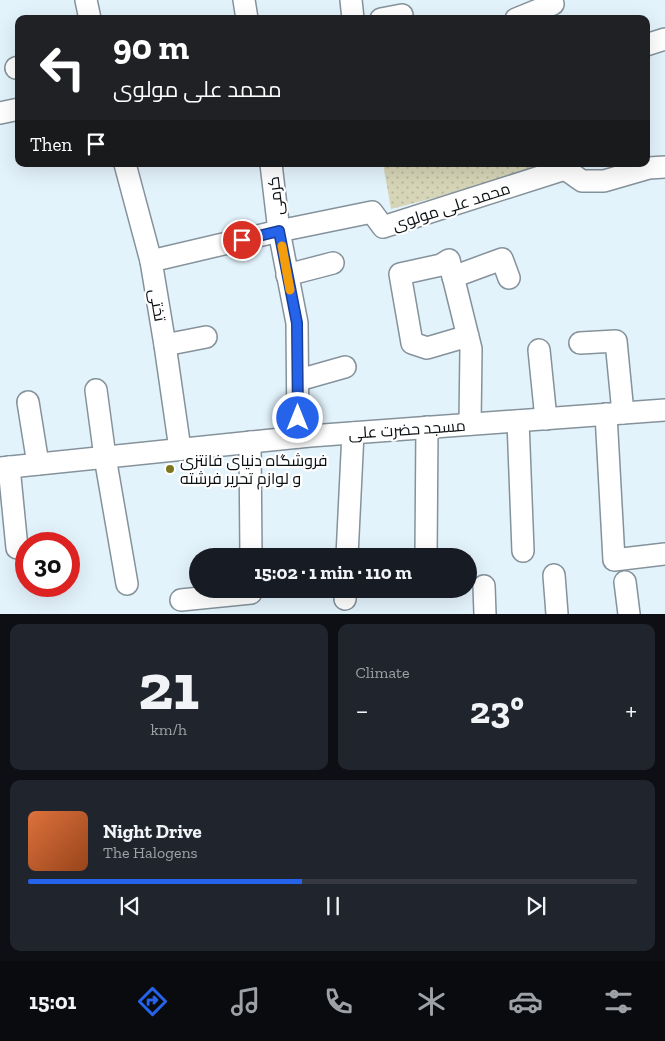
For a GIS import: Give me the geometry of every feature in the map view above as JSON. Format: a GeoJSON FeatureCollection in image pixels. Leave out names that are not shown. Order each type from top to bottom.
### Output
{"type":"FeatureCollection","features":[{"type":"Feature","properties":{"kind":"street"},"geometry":{"type":"LineString","coordinates":[[244,0],[246,15]]}},
{"type":"Feature","properties":{"kind":"street"},"geometry":{"type":"LineString","coordinates":[[351,0],[353,15]]}},
{"type":"Feature","properties":{"kind":"street"},"geometry":{"type":"LineString","coordinates":[[526,15],[553,4]]}},
{"type":"Feature","properties":{"kind":"street"},"geometry":{"type":"LineString","coordinates":[[650,44],[665,39]]}},
{"type":"Feature","properties":{"kind":"street"},"geometry":{"type":"LineString","coordinates":[[0,113],[15,110]]}},
{"type":"Feature","properties":{"kind":"street","name":"تختی"},"geometry":{"type":"LineString","coordinates":[[126,167],[151,261],[180,449]]}},
{"type":"Feature","properties":{"kind":"street","name":"کرمی"},"geometry":{"type":"LineString","coordinates":[[271,167],[279,231],[297,323],[298,437]]}},
{"type":"Feature","properties":{"kind":"street","name":"محمد علی مولوی"},"geometry":{"type":"LineString","coordinates":[[151,261],[279,231],[372,212],[384,227],[565,169],[582,181],[595,172],[604,181],[649,168],[665,167]]}},
{"type":"Feature","properties":{"kind":"street"},"geometry":{"type":"LineString","coordinates":[[468,336],[427,348],[412,343],[400,274],[441,265],[451,268],[502,259],[509,278]]}},
{"type":"Feature","properties":{"kind":"street"},"geometry":{"type":"LineString","coordinates":[[287,275],[334,263]]}},
{"type":"Feature","properties":{"kind":"street"},"geometry":{"type":"LineString","coordinates":[[451,268],[471,349],[470,424]]}},
{"type":"Feature","properties":{"kind":"street"},"geometry":{"type":"LineString","coordinates":[[165,344],[206,337]]}},
{"type":"Feature","properties":{"kind":"street"},"geometry":{"type":"LineString","coordinates":[[580,343],[616,341],[614,560],[665,554]]}},
{"type":"Feature","properties":{"kind":"street"},"geometry":{"type":"LineString","coordinates":[[539,350],[546,419]]}},
{"type":"Feature","properties":{"kind":"street"},"geometry":{"type":"LineString","coordinates":[[299,380],[345,367]]}},
{"type":"Feature","properties":{"kind":"street"},"geometry":{"type":"LineString","coordinates":[[96,390],[105,457],[127,584]]}},
{"type":"Feature","properties":{"kind":"street"},"geometry":{"type":"LineString","coordinates":[[28,402],[38,464]]}},
{"type":"Feature","properties":{"kind":"street","name":"مسجد حضرت علی"},"geometry":{"type":"LineString","coordinates":[[5,468],[298,437],[665,410]]}},
{"type":"Feature","properties":{"kind":"street"},"geometry":{"type":"LineString","coordinates":[[518,421],[523,551]]}},
{"type":"Feature","properties":{"kind":"street"},"geometry":{"type":"LineString","coordinates":[[426,548],[427,427]]}},
{"type":"Feature","properties":{"kind":"street"},"geometry":{"type":"LineString","coordinates":[[347,548],[353,433]]}},
{"type":"Feature","properties":{"kind":"street"},"geometry":{"type":"LineString","coordinates":[[250,442],[251,548]]}},
{"type":"Feature","properties":{"kind":"street"},"geometry":{"type":"LineString","coordinates":[[5,468],[15,535]]}},
{"type":"Feature","properties":{"kind":"street"},"geometry":{"type":"LineString","coordinates":[[554,575],[556,614]]}},
{"type":"Feature","properties":{"kind":"street"},"geometry":{"type":"LineString","coordinates":[[625,582],[629,614]]}},
{"type":"Feature","properties":{"kind":"street"},"geometry":{"type":"LineString","coordinates":[[484,586],[485,614]]}},
{"type":"Feature","properties":{"kind":"street"},"geometry":{"type":"LineString","coordinates":[[181,600],[201,598]]}},
{"type":"Feature","properties":{"kind":"green space"},"geometry":{"type":"Polygon","coordinates":[[[384,167],[553,167],[391,209],[384,167]]]}},
{"type":"Feature","properties":{"kind":"slow traffic"},"geometry":{"type":"LineString","coordinates":[[282,246],[290,290]]}},
{"type":"Feature","properties":{"kind":"place","name":"فروشگاه دنیای فانتزی و لوازم تحریر فرشته"},"geometry":{"type":"Point","coordinates":[170,469]}},
{"type":"Feature","properties":{"kind":"route"},"geometry":{"type":"LineString","coordinates":[[242,240],[279,231],[297,323],[299,368],[298,418]]}}]}
